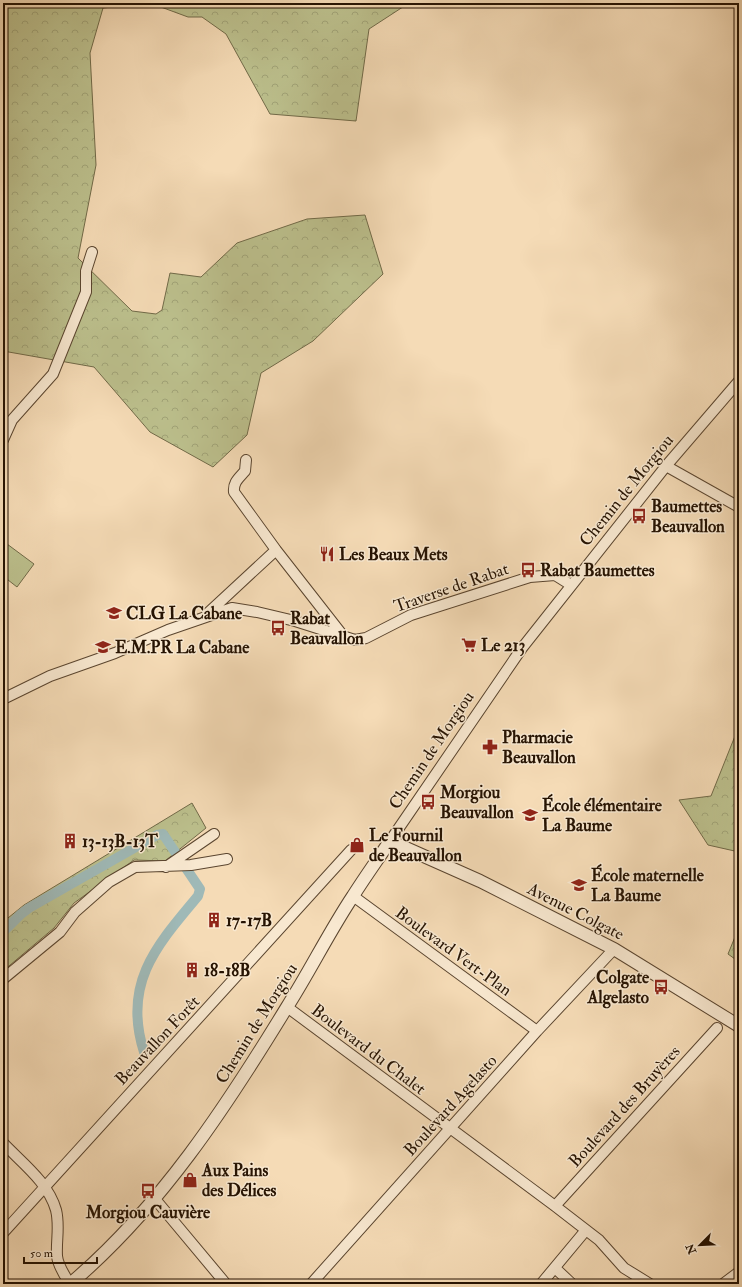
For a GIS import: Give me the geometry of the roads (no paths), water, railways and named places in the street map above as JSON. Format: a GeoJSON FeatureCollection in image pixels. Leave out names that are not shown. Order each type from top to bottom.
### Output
{"type":"FeatureCollection","features":[{"type":"Feature","properties":{"kind":"street"},"geometry":{"type":"LineString","coordinates":[[3,440],[12,420],[53,374],[86,292],[86,271],[92,252]]}},
{"type":"Feature","properties":{"kind":"street","name":"Chemin de Morgiou"},"geometry":{"type":"LineString","coordinates":[[70,1284],[154,1199],[189,1155],[223,1107],[287,1007],[353,896],[522,648],[666,466],[739,381]]}},
{"type":"Feature","properties":{"kind":"street"},"geometry":{"type":"LineString","coordinates":[[246,460],[245,471],[236,480],[233,486],[234,492],[276,550],[344,637]]}},
{"type":"Feature","properties":{"kind":"street"},"geometry":{"type":"LineString","coordinates":[[666,466],[739,507]]}},
{"type":"Feature","properties":{"kind":"street"},"geometry":{"type":"LineString","coordinates":[[204,617],[276,550]]}},
{"type":"Feature","properties":{"kind":"street","name":"Traverse de Rabat"},"geometry":{"type":"LineString","coordinates":[[3,699],[50,676],[109,655],[204,617],[232,608],[245,609],[295,621],[355,640],[366,638],[410,615],[530,577],[555,575],[571,585]]}},
{"type":"Feature","properties":{"kind":"street"},"geometry":{"type":"LineString","coordinates":[[166,866],[214,834]]}},
{"type":"Feature","properties":{"kind":"street","name":"Avenue Colgate"},"geometry":{"type":"LineString","coordinates":[[390,841],[480,882],[614,949],[739,1026]]}},
{"type":"Feature","properties":{"kind":"street","name":"Beauvallon Forêt"},"geometry":{"type":"LineString","coordinates":[[3,1233],[44,1186],[351,850]]}},
{"type":"Feature","properties":{"kind":"street"},"geometry":{"type":"LineString","coordinates":[[3,979],[60,932],[75,912],[109,882],[135,867],[214,862],[227,859]]}},
{"type":"Feature","properties":{"kind":"street","name":"Boulevard Vert-Plan"},"geometry":{"type":"LineString","coordinates":[[353,896],[537,1031]]}},
{"type":"Feature","properties":{"kind":"street","name":"Boulevard Agelasto"},"geometry":{"type":"LineString","coordinates":[[311,1284],[537,1031],[614,949]]}},
{"type":"Feature","properties":{"kind":"street","name":"Boulevard du Chalet"},"geometry":{"type":"LineString","coordinates":[[287,1007],[586,1230],[599,1240],[624,1268],[650,1284]]}},
{"type":"Feature","properties":{"kind":"street","name":"Boulevard des Bruyères"},"geometry":{"type":"LineString","coordinates":[[554,1206],[717,1028]]}},
{"type":"Feature","properties":{"kind":"street"},"geometry":{"type":"LineString","coordinates":[[3,1143],[44,1186],[51,1198],[56,1211],[59,1232],[57,1257],[64,1276],[70,1284]]}},
{"type":"Feature","properties":{"kind":"street"},"geometry":{"type":"LineString","coordinates":[[154,1199],[226,1284]]}},
{"type":"Feature","properties":{"kind":"street"},"geometry":{"type":"LineString","coordinates":[[541,1284],[586,1230]]}},
{"type":"Feature","properties":{"kind":"street"},"geometry":{"type":"LineString","coordinates":[[555,1268],[572,1284]]}},
{"type":"Feature","properties":{"kind":"street"},"geometry":{"type":"LineString","coordinates":[[723,1284],[739,1272]]}},
{"type":"Feature","properties":{"kind":"waterway"},"geometry":{"type":"LineString","coordinates":[[3,932],[29,908],[157,835],[163,834],[200,889],[198,896],[169,931],[147,966],[137,1005],[138,1027],[144,1052]]}},
{"type":"Feature","properties":{"kind":"place","name":"Baumettes Beauvallon"},"geometry":{"type":"Point","coordinates":[639,516]}},
{"type":"Feature","properties":{"kind":"place","name":"Les Beaux Mets"},"geometry":{"type":"Point","coordinates":[327,554]}},
{"type":"Feature","properties":{"kind":"place","name":"Rabat Baumettes"},"geometry":{"type":"Point","coordinates":[528,570]}},
{"type":"Feature","properties":{"kind":"place","name":"CLG La Cabane"},"geometry":{"type":"Point","coordinates":[114,613]}},
{"type":"Feature","properties":{"kind":"place","name":"Rabat Beauvallon"},"geometry":{"type":"Point","coordinates":[278,628]}},
{"type":"Feature","properties":{"kind":"place","name":"Le 213"},"geometry":{"type":"Point","coordinates":[469,645]}},
{"type":"Feature","properties":{"kind":"place","name":"E.M.PR La Cabane"},"geometry":{"type":"Point","coordinates":[103,647]}},
{"type":"Feature","properties":{"kind":"place","name":"Pharmacie Beauvallon"},"geometry":{"type":"Point","coordinates":[490,747]}},
{"type":"Feature","properties":{"kind":"place","name":"Morgiou Beauvallon"},"geometry":{"type":"Point","coordinates":[428,802]}},
{"type":"Feature","properties":{"kind":"place","name":"École élémentaire La Baume"},"geometry":{"type":"Point","coordinates":[530,815]}},
{"type":"Feature","properties":{"kind":"place","name":"13-13B-13T"},"geometry":{"type":"Point","coordinates":[70,841]}},
{"type":"Feature","properties":{"kind":"place","name":"Le Fournil de Beauvallon"},"geometry":{"type":"Point","coordinates":[357,845]}},
{"type":"Feature","properties":{"kind":"place","name":"École maternelle La Baume"},"geometry":{"type":"Point","coordinates":[579,885]}},
{"type":"Feature","properties":{"kind":"place","name":"17-17B"},"geometry":{"type":"Point","coordinates":[214,920]}},
{"type":"Feature","properties":{"kind":"place","name":"18-18B"},"geometry":{"type":"Point","coordinates":[192,970]}},
{"type":"Feature","properties":{"kind":"place","name":"Colgate Algelasto"},"geometry":{"type":"Point","coordinates":[661,987]}},
{"type":"Feature","properties":{"kind":"place","name":"Aux Pains des Délices"},"geometry":{"type":"Point","coordinates":[190,1180]}},
{"type":"Feature","properties":{"kind":"place","name":"Morgiou Cauvière"},"geometry":{"type":"Point","coordinates":[148,1191]}}]}
